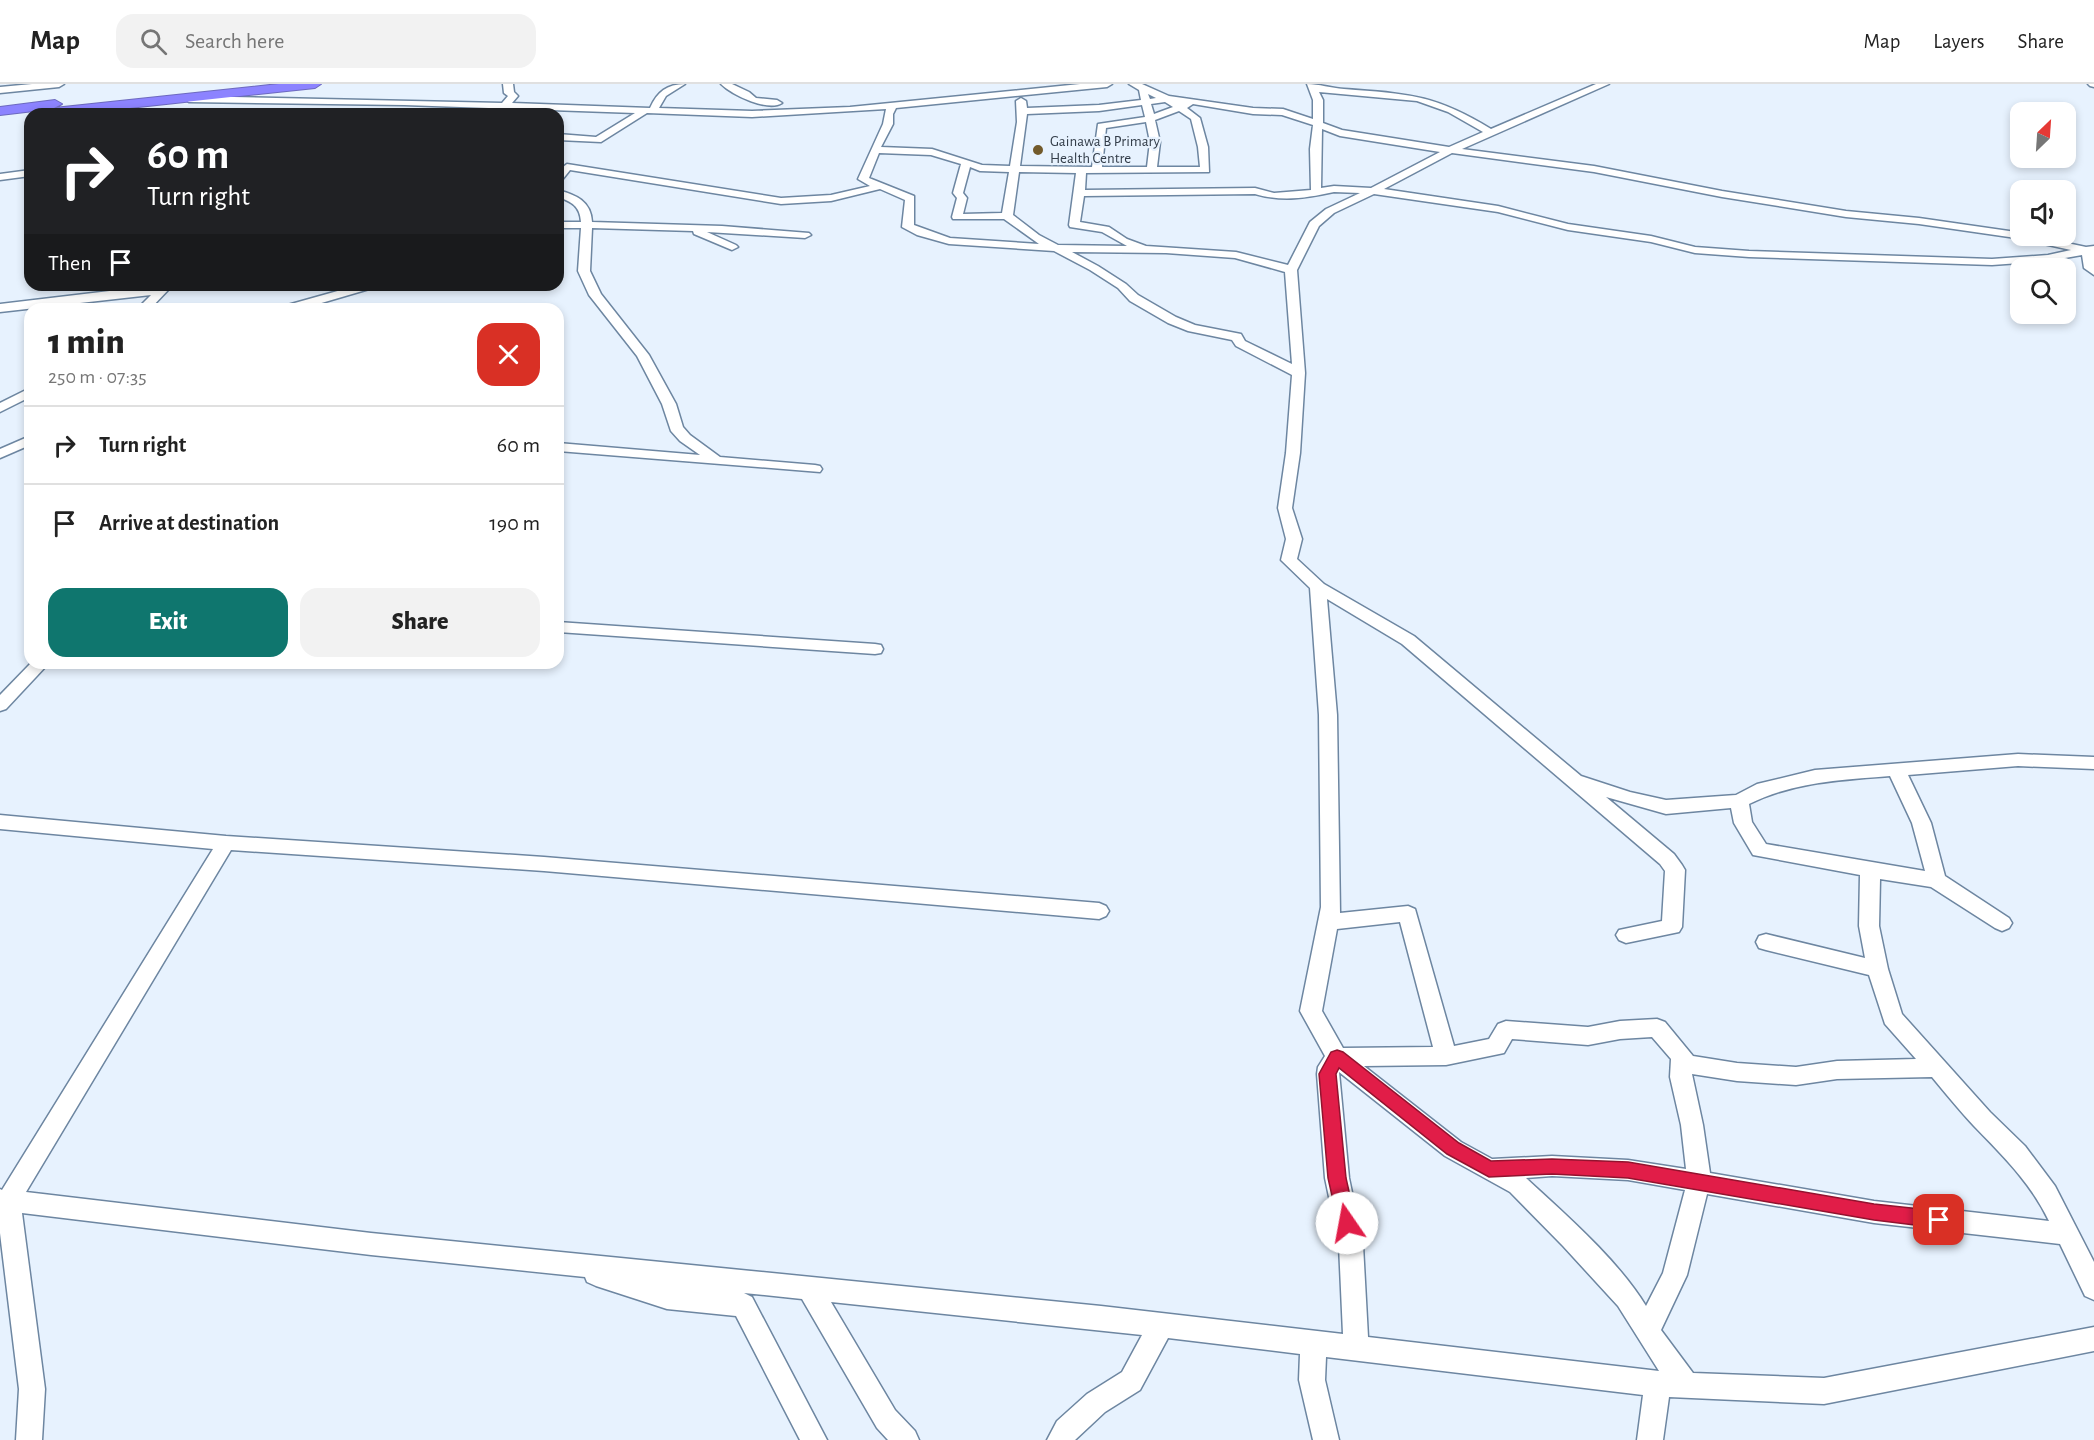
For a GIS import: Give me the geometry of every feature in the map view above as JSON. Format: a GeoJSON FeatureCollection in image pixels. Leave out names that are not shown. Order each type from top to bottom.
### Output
{"type":"FeatureCollection","features":[{"type":"Feature","properties":{"kind":"highway"},"geometry":{"type":"LineString","coordinates":[[27,108],[243,84]]}},
{"type":"Feature","properties":{"kind":"highway"},"geometry":{"type":"LineString","coordinates":[[91,108],[315,84]]}},
{"type":"Feature","properties":{"kind":"highway"},"geometry":{"type":"LineString","coordinates":[[0,111],[24,108]]}},
{"type":"Feature","properties":{"kind":"highway"},"geometry":{"type":"LineString","coordinates":[[0,118],[24,116]]}},
{"type":"Feature","properties":{"kind":"street"},"geometry":{"type":"LineString","coordinates":[[0,90],[59,84]]}},
{"type":"Feature","properties":{"kind":"street"},"geometry":{"type":"LineString","coordinates":[[504,106],[513,96],[508,93],[508,84]]}},
{"type":"Feature","properties":{"kind":"street"},"geometry":{"type":"LineString","coordinates":[[564,166],[598,140],[649,111],[668,88],[680,84]]}},
{"type":"Feature","properties":{"kind":"street"},"geometry":{"type":"LineString","coordinates":[[726,84],[730,89],[747,93],[753,101],[789,104],[799,112]]}},
{"type":"Feature","properties":{"kind":"street"},"geometry":{"type":"LineString","coordinates":[[564,111],[752,114],[799,112],[892,106],[1107,84]]}},
{"type":"Feature","properties":{"kind":"street"},"geometry":{"type":"LineString","coordinates":[[1604,84],[1450,150],[1330,211],[1314,224],[1291,270],[1299,373],[1293,453],[1285,508],[1294,539],[1289,560],[1318,587],[1408,640],[1667,859],[1675,870],[1672,927],[1626,935]]}},
{"type":"Feature","properties":{"kind":"street"},"geometry":{"type":"LineString","coordinates":[[875,150],[932,152],[980,168],[1205,170],[1203,147],[1196,118],[1167,99],[1138,86]]}},
{"type":"Feature","properties":{"kind":"street"},"geometry":{"type":"LineString","coordinates":[[1138,86],[1146,102],[1155,142],[1152,170]]}},
{"type":"Feature","properties":{"kind":"street"},"geometry":{"type":"LineString","coordinates":[[1313,86],[1332,92],[1407,96],[1442,106],[1491,133]]}},
{"type":"Feature","properties":{"kind":"street"},"geometry":{"type":"LineString","coordinates":[[1313,86],[1318,100],[1318,124],[1315,137],[1316,193]]}},
{"type":"Feature","properties":{"kind":"street"},"geometry":{"type":"LineString","coordinates":[[1007,216],[1023,111],[1019,93]]}},
{"type":"Feature","properties":{"kind":"street"},"geometry":{"type":"LineString","coordinates":[[182,98],[404,102],[514,108]]}},
{"type":"Feature","properties":{"kind":"street"},"geometry":{"type":"LineString","coordinates":[[1023,111],[1099,108],[1167,99],[1195,101],[1253,111],[1283,112],[1340,133],[1594,169],[1722,194],[1846,214],[1919,221],[2090,249]]}},
{"type":"Feature","properties":{"kind":"street"},"geometry":{"type":"LineString","coordinates":[[1097,170],[1101,126],[1150,119],[1181,109],[1195,101]]}},
{"type":"Feature","properties":{"kind":"street"},"geometry":{"type":"LineString","coordinates":[[400,108],[404,102]]}},
{"type":"Feature","properties":{"kind":"street"},"geometry":{"type":"LineString","coordinates":[[892,106],[888,114],[888,124],[863,179],[909,198],[908,227],[921,233],[948,241],[1053,248],[1236,255],[1291,270]]}},
{"type":"Feature","properties":{"kind":"street"},"geometry":{"type":"LineString","coordinates":[[564,137],[598,140]]}},
{"type":"Feature","properties":{"kind":"street"},"geometry":{"type":"LineString","coordinates":[[966,162],[958,193],[962,198],[957,217],[1007,216],[1053,248],[1094,268],[1122,286],[1134,298],[1172,320],[1192,328],[1237,337],[1240,343],[1299,373]]}},
{"type":"Feature","properties":{"kind":"street"},"geometry":{"type":"LineString","coordinates":[[564,167],[781,201],[831,198],[880,186]]}},
{"type":"Feature","properties":{"kind":"street"},"geometry":{"type":"LineString","coordinates":[[1081,170],[1074,225],[1105,229],[1123,241],[1147,250]]}},
{"type":"Feature","properties":{"kind":"street"},"geometry":{"type":"LineString","coordinates":[[0,177],[24,174]]}},
{"type":"Feature","properties":{"kind":"street"},"geometry":{"type":"LineString","coordinates":[[1079,193],[1146,195],[1255,191],[1274,196],[1299,196],[1334,189],[1373,191],[1498,209],[1568,227],[1638,237],[1709,252],[1973,262],[2031,260],[2090,249]]}},
{"type":"Feature","properties":{"kind":"street"},"geometry":{"type":"LineString","coordinates":[[564,195],[580,202],[587,212],[584,271],[595,295],[643,355],[669,404],[676,428],[685,438],[716,459]]}},
{"type":"Feature","properties":{"kind":"street"},"geometry":{"type":"LineString","coordinates":[[564,225],[688,228],[805,235]]}},
{"type":"Feature","properties":{"kind":"street"},"geometry":{"type":"LineString","coordinates":[[688,228],[732,247]]}},
{"type":"Feature","properties":{"kind":"street"},"geometry":{"type":"LineString","coordinates":[[2090,249],[2090,268],[2094,272]]}},
{"type":"Feature","properties":{"kind":"street"},"geometry":{"type":"LineString","coordinates":[[41,303],[139,291]]}},
{"type":"Feature","properties":{"kind":"street"},"geometry":{"type":"LineString","coordinates":[[149,303],[161,291]]}},
{"type":"Feature","properties":{"kind":"street"},"geometry":{"type":"LineString","coordinates":[[309,303],[351,291]]}},
{"type":"Feature","properties":{"kind":"street"},"geometry":{"type":"LineString","coordinates":[[0,308],[24,305]]}},
{"type":"Feature","properties":{"kind":"street"},"geometry":{"type":"LineString","coordinates":[[0,408],[24,395]]}},
{"type":"Feature","properties":{"kind":"street"},"geometry":{"type":"LineString","coordinates":[[0,454],[24,443]]}},
{"type":"Feature","properties":{"kind":"street"},"geometry":{"type":"LineString","coordinates":[[564,447],[815,469]]}},
{"type":"Feature","properties":{"kind":"street"},"geometry":{"type":"LineString","coordinates":[[1318,587],[1328,715],[1331,907],[1311,1011],[1337,1057],[1453,1149],[1518,1185],[1572,1238],[1627,1298],[1647,1331],[1686,1385]]}},
{"type":"Feature","properties":{"kind":"street"},"geometry":{"type":"LineString","coordinates":[[564,627],[875,649]]}},
{"type":"Feature","properties":{"kind":"street"},"geometry":{"type":"LineString","coordinates":[[0,705],[35,669]]}},
{"type":"Feature","properties":{"kind":"street"},"geometry":{"type":"LineString","coordinates":[[1572,778],[1628,798],[1666,807],[1739,801],[1763,789],[1815,776],[2018,760],[2094,763]]}},
{"type":"Feature","properties":{"kind":"street"},"geometry":{"type":"LineString","coordinates":[[1896,770],[1913,800],[1934,865],[1935,880]]}},
{"type":"Feature","properties":{"kind":"street"},"geometry":{"type":"LineString","coordinates":[[1739,801],[1743,823],[1761,850],[1935,880],[2002,923]]}},
{"type":"Feature","properties":{"kind":"street"},"geometry":{"type":"LineString","coordinates":[[0,822],[226,843],[544,864],[1099,911]]}},
{"type":"Feature","properties":{"kind":"street"},"geometry":{"type":"LineString","coordinates":[[29,1440],[32,1389],[4,1200],[226,843]]}},
{"type":"Feature","properties":{"kind":"street"},"geometry":{"type":"LineString","coordinates":[[1870,870],[1869,927],[1878,969],[1893,1018],[1982,1119],[2018,1153],[2047,1193],[2094,1288]]}},
{"type":"Feature","properties":{"kind":"street"},"geometry":{"type":"LineString","coordinates":[[1328,922],[1408,914],[1446,1056]]}},
{"type":"Feature","properties":{"kind":"street"},"geometry":{"type":"LineString","coordinates":[[1766,942],[1878,969]]}},
{"type":"Feature","properties":{"kind":"street"},"geometry":{"type":"LineString","coordinates":[[1337,1057],[1446,1056],[1496,1047],[1506,1030],[1588,1036],[1620,1030],[1657,1028],[1682,1056],[1681,1077],[1692,1125],[1699,1181],[1675,1275],[1647,1331]]}},
{"type":"Feature","properties":{"kind":"street"},"geometry":{"type":"LineString","coordinates":[[1337,1057],[1328,1074],[1337,1178],[1351,1245],[1356,1348]]}},
{"type":"Feature","properties":{"kind":"street"},"geometry":{"type":"LineString","coordinates":[[1682,1063],[1737,1072],[1796,1076],[1837,1070],[1937,1068]]}},
{"type":"Feature","properties":{"kind":"street"},"geometry":{"type":"LineString","coordinates":[[1489,1169],[1552,1166],[1628,1170],[1874,1212],[2067,1234]]}},
{"type":"Feature","properties":{"kind":"street"},"geometry":{"type":"LineString","coordinates":[[4,1200],[371,1244],[1161,1325],[1658,1384],[1824,1392],[2094,1339]]}},
{"type":"Feature","properties":{"kind":"street"},"geometry":{"type":"LineString","coordinates":[[560,1263],[667,1297],[743,1305],[814,1440]]}},
{"type":"Feature","properties":{"kind":"street"},"geometry":{"type":"LineString","coordinates":[[809,1288],[886,1419],[906,1440]]}},
{"type":"Feature","properties":{"kind":"street"},"geometry":{"type":"LineString","coordinates":[[1060,1440],[1066,1430],[1096,1403],[1131,1381],[1161,1325]]}},
{"type":"Feature","properties":{"kind":"street"},"geometry":{"type":"LineString","coordinates":[[1313,1343],[1312,1380],[1326,1440]]}},
{"type":"Feature","properties":{"kind":"street"},"geometry":{"type":"LineString","coordinates":[[1650,1440],[1658,1384]]}},
{"type":"Feature","properties":{"kind":"place","name":"Gainawa B Primary Health Centre"},"geometry":{"type":"Point","coordinates":[1038,150]}},
{"type":"Feature","properties":{"kind":"route"},"geometry":{"type":"LineString","coordinates":[[1347,1223],[1337,1178],[1328,1074],[1329,1067],[1337,1057],[1453,1149],[1489,1169],[1552,1166],[1628,1170],[1874,1212],[1939,1220]]}}]}
